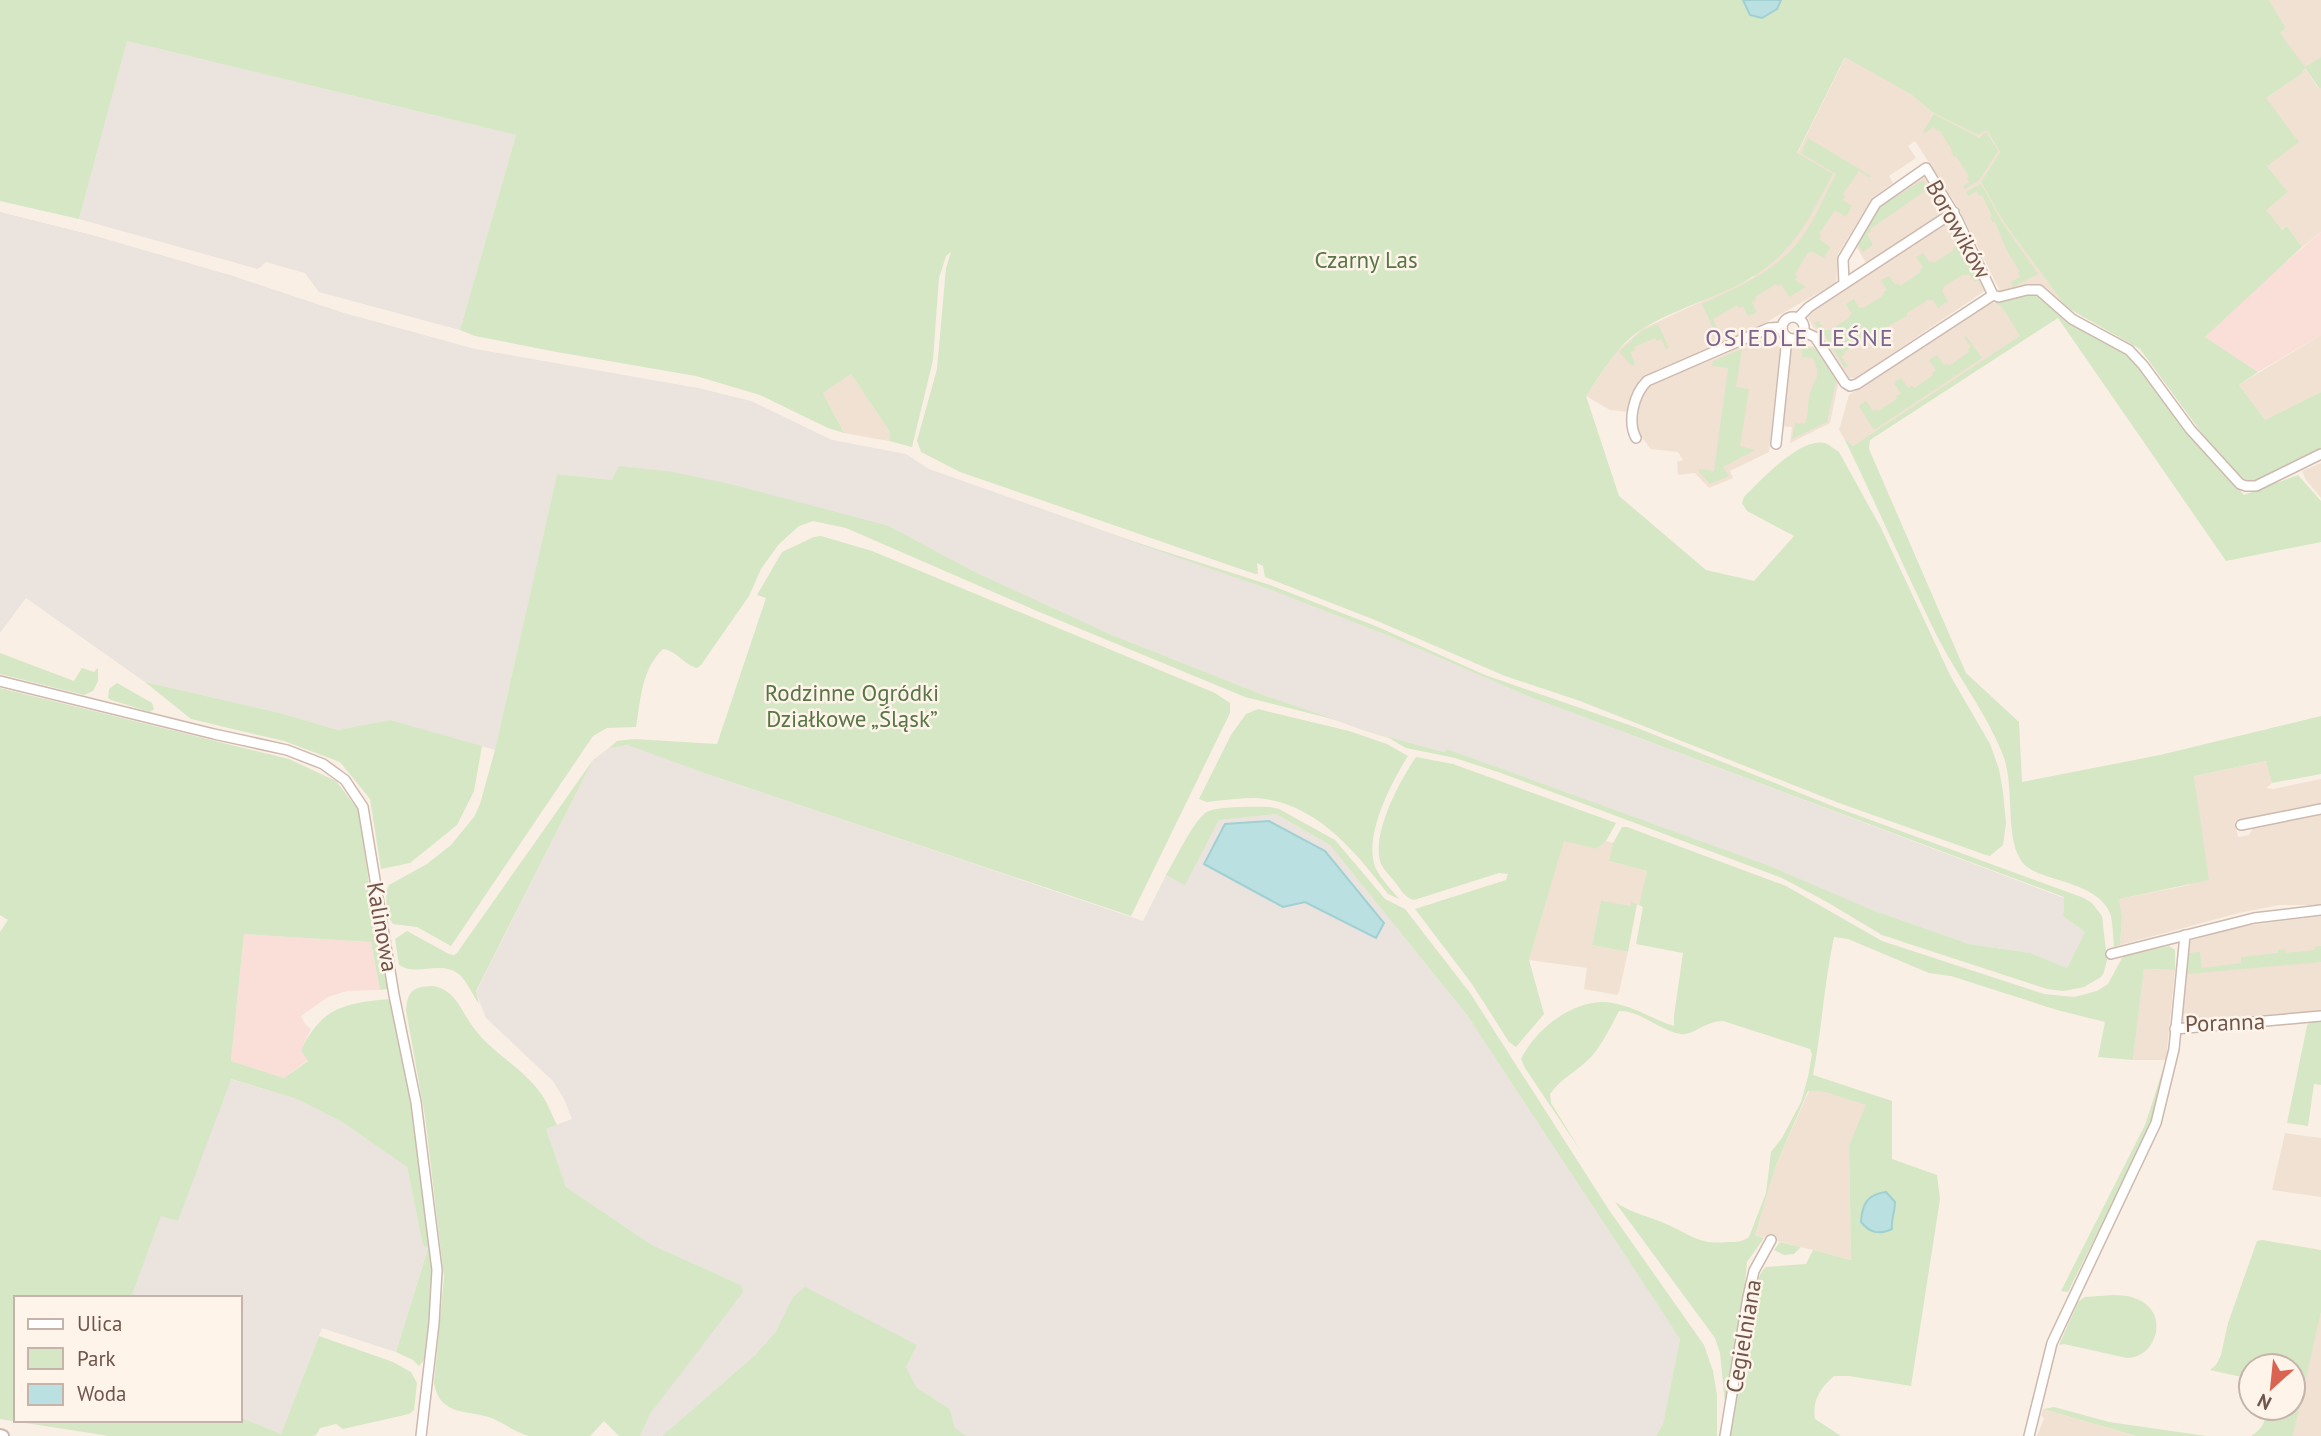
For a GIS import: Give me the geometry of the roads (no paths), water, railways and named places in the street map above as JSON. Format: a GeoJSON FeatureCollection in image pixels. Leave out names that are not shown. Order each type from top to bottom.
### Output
{"type":"FeatureCollection","features":[{"type":"Feature","properties":{"kind":"street","name":"Borowików"},"geometry":{"type":"LineString","coordinates":[[1844,284],[1842,264],[1845,254],[1876,203],[1926,168],[1954,212],[1993,295],[1999,297],[2039,290],[2060,310],[2122,345],[2135,355],[2190,429],[2240,484],[2256,485],[2321,454]]}},
{"type":"Feature","properties":{"kind":"street"},"geometry":{"type":"LineString","coordinates":[[1782,327],[1787,319],[1798,318],[1809,307],[1954,212]]}},
{"type":"Feature","properties":{"kind":"street"},"geometry":{"type":"LineString","coordinates":[[1804,332],[1815,337],[1845,383],[1850,386],[1993,295]]}},
{"type":"Feature","properties":{"kind":"street"},"geometry":{"type":"LineString","coordinates":[[1787,338],[1795,340],[1804,332],[1804,326],[1798,318]]}},
{"type":"Feature","properties":{"kind":"street"},"geometry":{"type":"LineString","coordinates":[[1776,444],[1787,338],[1782,327]]}},
{"type":"Feature","properties":{"kind":"street"},"geometry":{"type":"LineString","coordinates":[[1636,438],[1633,428],[1634,407],[1638,392],[1647,381],[1769,328],[1782,327]]}},
{"type":"Feature","properties":{"kind":"street","name":"Kalinowa"},"geometry":{"type":"LineString","coordinates":[[0,681],[287,750],[323,764],[345,780],[363,807],[394,995],[416,1102],[437,1270],[421,1436]]}},
{"type":"Feature","properties":{"kind":"street"},"geometry":{"type":"LineString","coordinates":[[2241,825],[2321,809]]}},
{"type":"Feature","properties":{"kind":"street"},"geometry":{"type":"LineString","coordinates":[[2111,954],[2254,918],[2321,910]]}},
{"type":"Feature","properties":{"kind":"street","name":"Poranna"},"geometry":{"type":"LineString","coordinates":[[2185,935],[2175,1029],[2321,1016]]}},
{"type":"Feature","properties":{"kind":"street"},"geometry":{"type":"LineString","coordinates":[[2029,1436],[2052,1343],[2156,1123],[2169,1077],[2175,1029]]}},
{"type":"Feature","properties":{"kind":"street","name":"Cegielniana"},"geometry":{"type":"LineString","coordinates":[[1725,1436],[1754,1271],[1771,1240]]}},
{"type":"Feature","properties":{"kind":"water"},"geometry":{"type":"Polygon","coordinates":[[[1743,0],[1781,0],[1777,9],[1762,18],[1750,15],[1743,0]]]}},
{"type":"Feature","properties":{"kind":"water"},"geometry":{"type":"Polygon","coordinates":[[[1269,821],[1325,851],[1384,923],[1376,938],[1305,902],[1283,907],[1204,864],[1225,824],[1269,821]]]}},
{"type":"Feature","properties":{"kind":"water"},"geometry":{"type":"Polygon","coordinates":[[[1886,1192],[1895,1202],[1892,1229],[1875,1232],[1861,1222],[1863,1210],[1870,1198],[1886,1192]]]}},
{"type":"Feature","properties":{"kind":"district","name":"OSIEDLE LEŚNE"},"geometry":{"type":"Point","coordinates":[1800,337]}},
{"type":"Feature","properties":{"kind":"park label","name":"Czarny Las"},"geometry":{"type":"Point","coordinates":[1366,259]}},
{"type":"Feature","properties":{"kind":"park label","name":"Rodzinne Ogródki Działkowe „Śląsk”"},"geometry":{"type":"Point","coordinates":[852,705]}}]}
